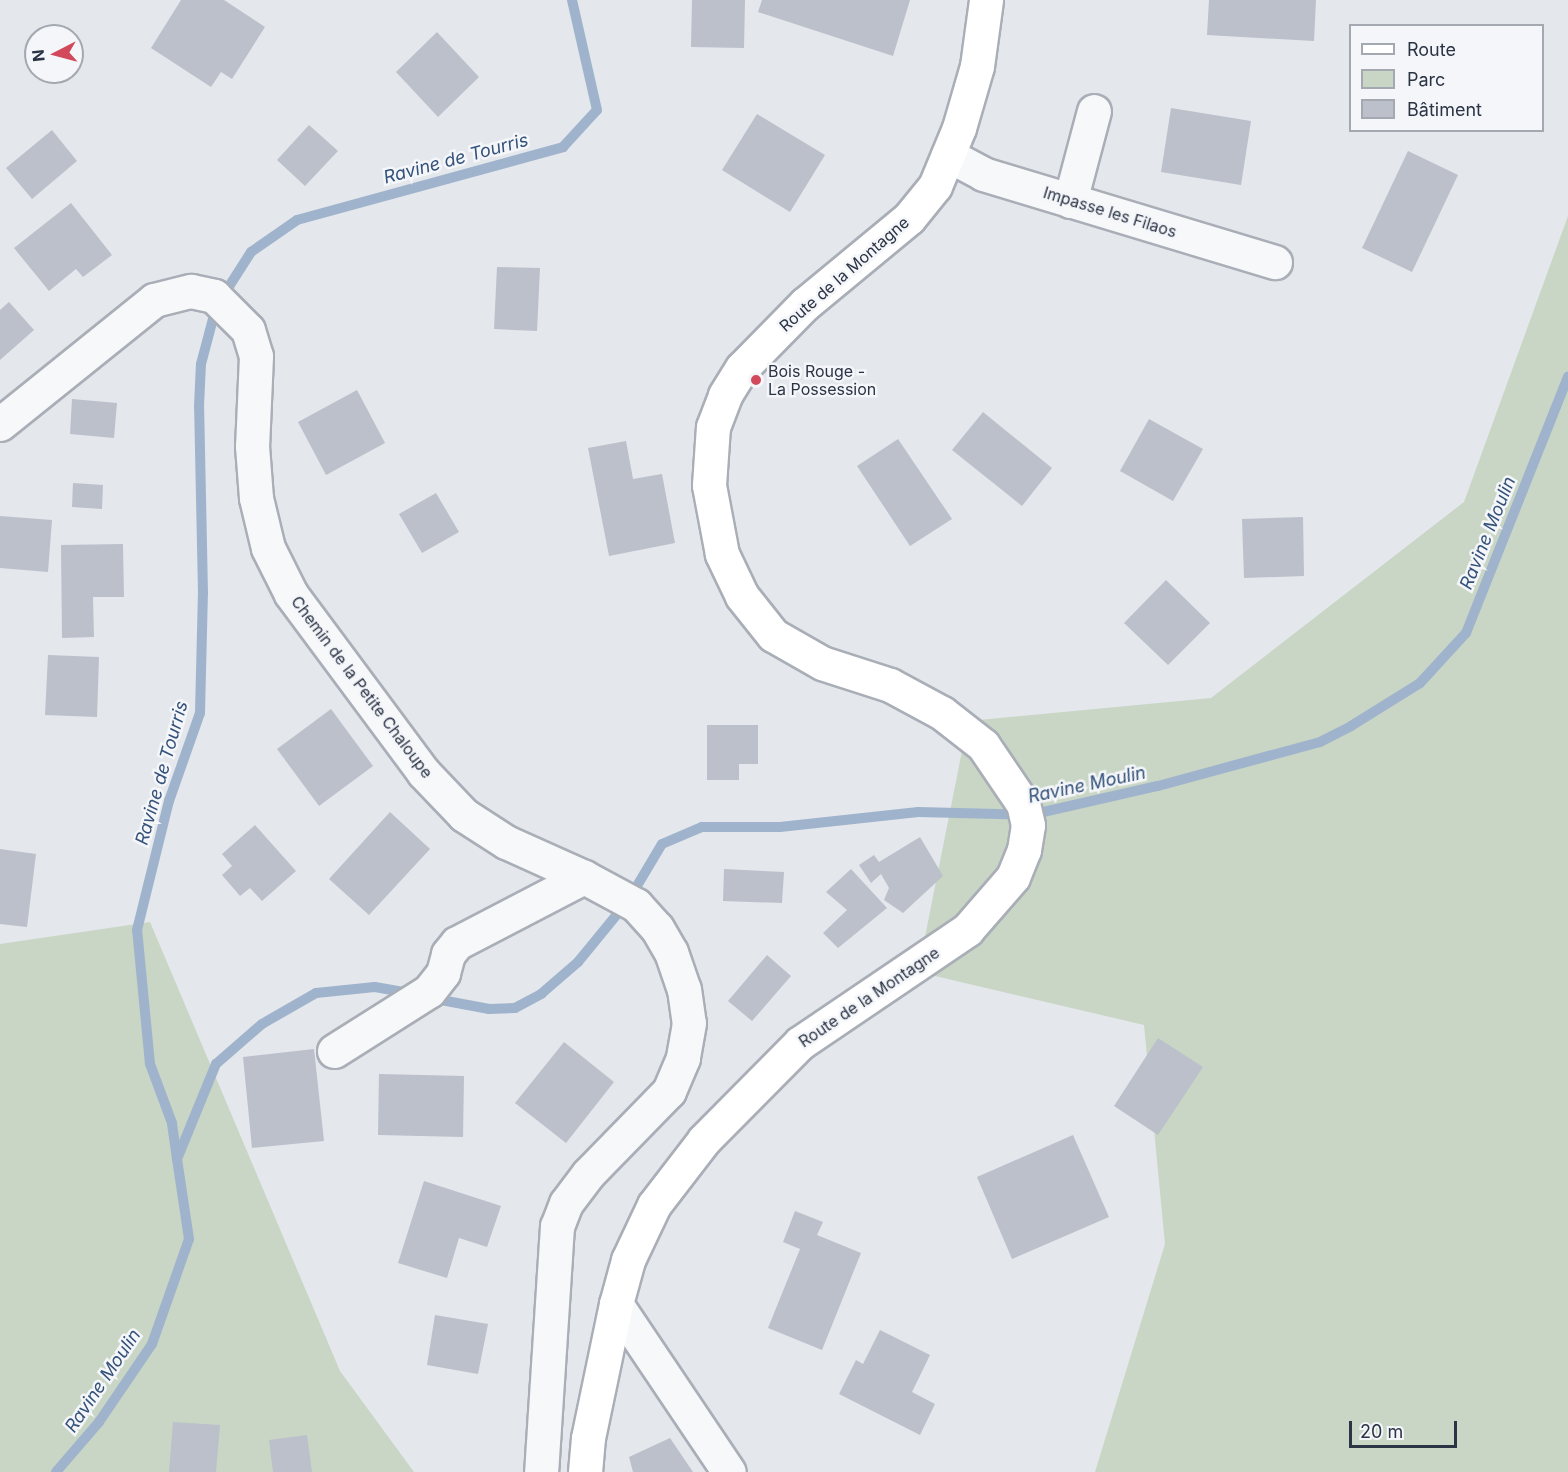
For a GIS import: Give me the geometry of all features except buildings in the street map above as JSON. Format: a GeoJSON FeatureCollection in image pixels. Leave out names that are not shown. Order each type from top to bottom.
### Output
{"type":"FeatureCollection","features":[{"type":"Feature","properties":{"kind":"main road","name":"Route de la Montagne"},"geometry":{"type":"LineString","coordinates":[[585,1472],[588,1438],[616,1304],[628,1260],[654,1205],[704,1140],[800,1043],[967,930],[1013,877],[1024,850],[1028,825],[1023,804],[982,745],[942,713],[890,685],[822,663],[773,635],[742,596],[722,554],[709,484],[714,427],[725,395],[742,368],[805,304],[909,218],[935,186],[948,155],[977,66],[986,0]]}},
{"type":"Feature","properties":{"kind":"street"},"geometry":{"type":"LineString","coordinates":[[1070,201],[1094,111]]}},
{"type":"Feature","properties":{"kind":"street","name":"Impasse les Filaos"},"geometry":{"type":"LineString","coordinates":[[948,155],[983,174],[1275,262]]}},
{"type":"Feature","properties":{"kind":"street","name":"Chemin de la Petite Chaloupe"},"geometry":{"type":"LineString","coordinates":[[0,424],[154,300],[190,291],[214,296],[248,330],[256,356],[252,446],[256,498],[268,548],[291,594],[423,772],[464,814],[506,842],[584,877],[636,905],[657,928],[671,952],[684,989],[689,1023],[683,1058],[669,1091],[588,1174],[566,1203],[557,1227],[541,1472]]}},
{"type":"Feature","properties":{"kind":"street"},"geometry":{"type":"LineString","coordinates":[[334,1051],[429,991],[443,973],[448,954],[457,943],[584,877]]}},
{"type":"Feature","properties":{"kind":"street"},"geometry":{"type":"LineString","coordinates":[[616,1304],[729,1472]]}},
{"type":"Feature","properties":{"kind":"green space"},"geometry":{"type":"Polygon","coordinates":[[[1568,216],[1568,1472],[1095,1472],[1165,1244],[1144,1025],[918,972],[968,721],[1211,698],[1464,502],[1568,216]]]}},
{"type":"Feature","properties":{"kind":"green space"},"geometry":{"type":"Polygon","coordinates":[[[150,922],[340,1371],[414,1472],[0,1472],[0,944],[150,922]]]}},
{"type":"Feature","properties":{"kind":"waterway","name":"Ravine de Tourris"},"geometry":{"type":"LineString","coordinates":[[228,288],[251,252],[297,220],[563,147],[597,110],[572,0]]}},
{"type":"Feature","properties":{"kind":"waterway","name":"Ravine de Tourris"},"geometry":{"type":"LineString","coordinates":[[177,1159],[172,1123],[150,1064],[137,930],[169,801],[200,713],[203,593],[199,406],[201,364],[213,319]]}},
{"type":"Feature","properties":{"kind":"waterway","name":"Ravine Moulin"},"geometry":{"type":"LineString","coordinates":[[441,1000],[489,1009],[515,1008],[541,994],[578,962],[628,901],[662,844],[702,827],[780,827],[918,812],[1030,815],[1158,786],[1320,742],[1351,726],[1420,683],[1466,633],[1568,377]]}},
{"type":"Feature","properties":{"kind":"waterway","name":"Ravine Moulin"},"geometry":{"type":"LineString","coordinates":[[56,1472],[99,1422],[152,1344],[189,1239],[177,1159],[216,1064],[262,1024],[316,993],[375,987],[410,993]]}},
{"type":"Feature","properties":{"kind":"place","name":"Bois Rouge - La Possession"},"geometry":{"type":"Point","coordinates":[756,380]}}]}
